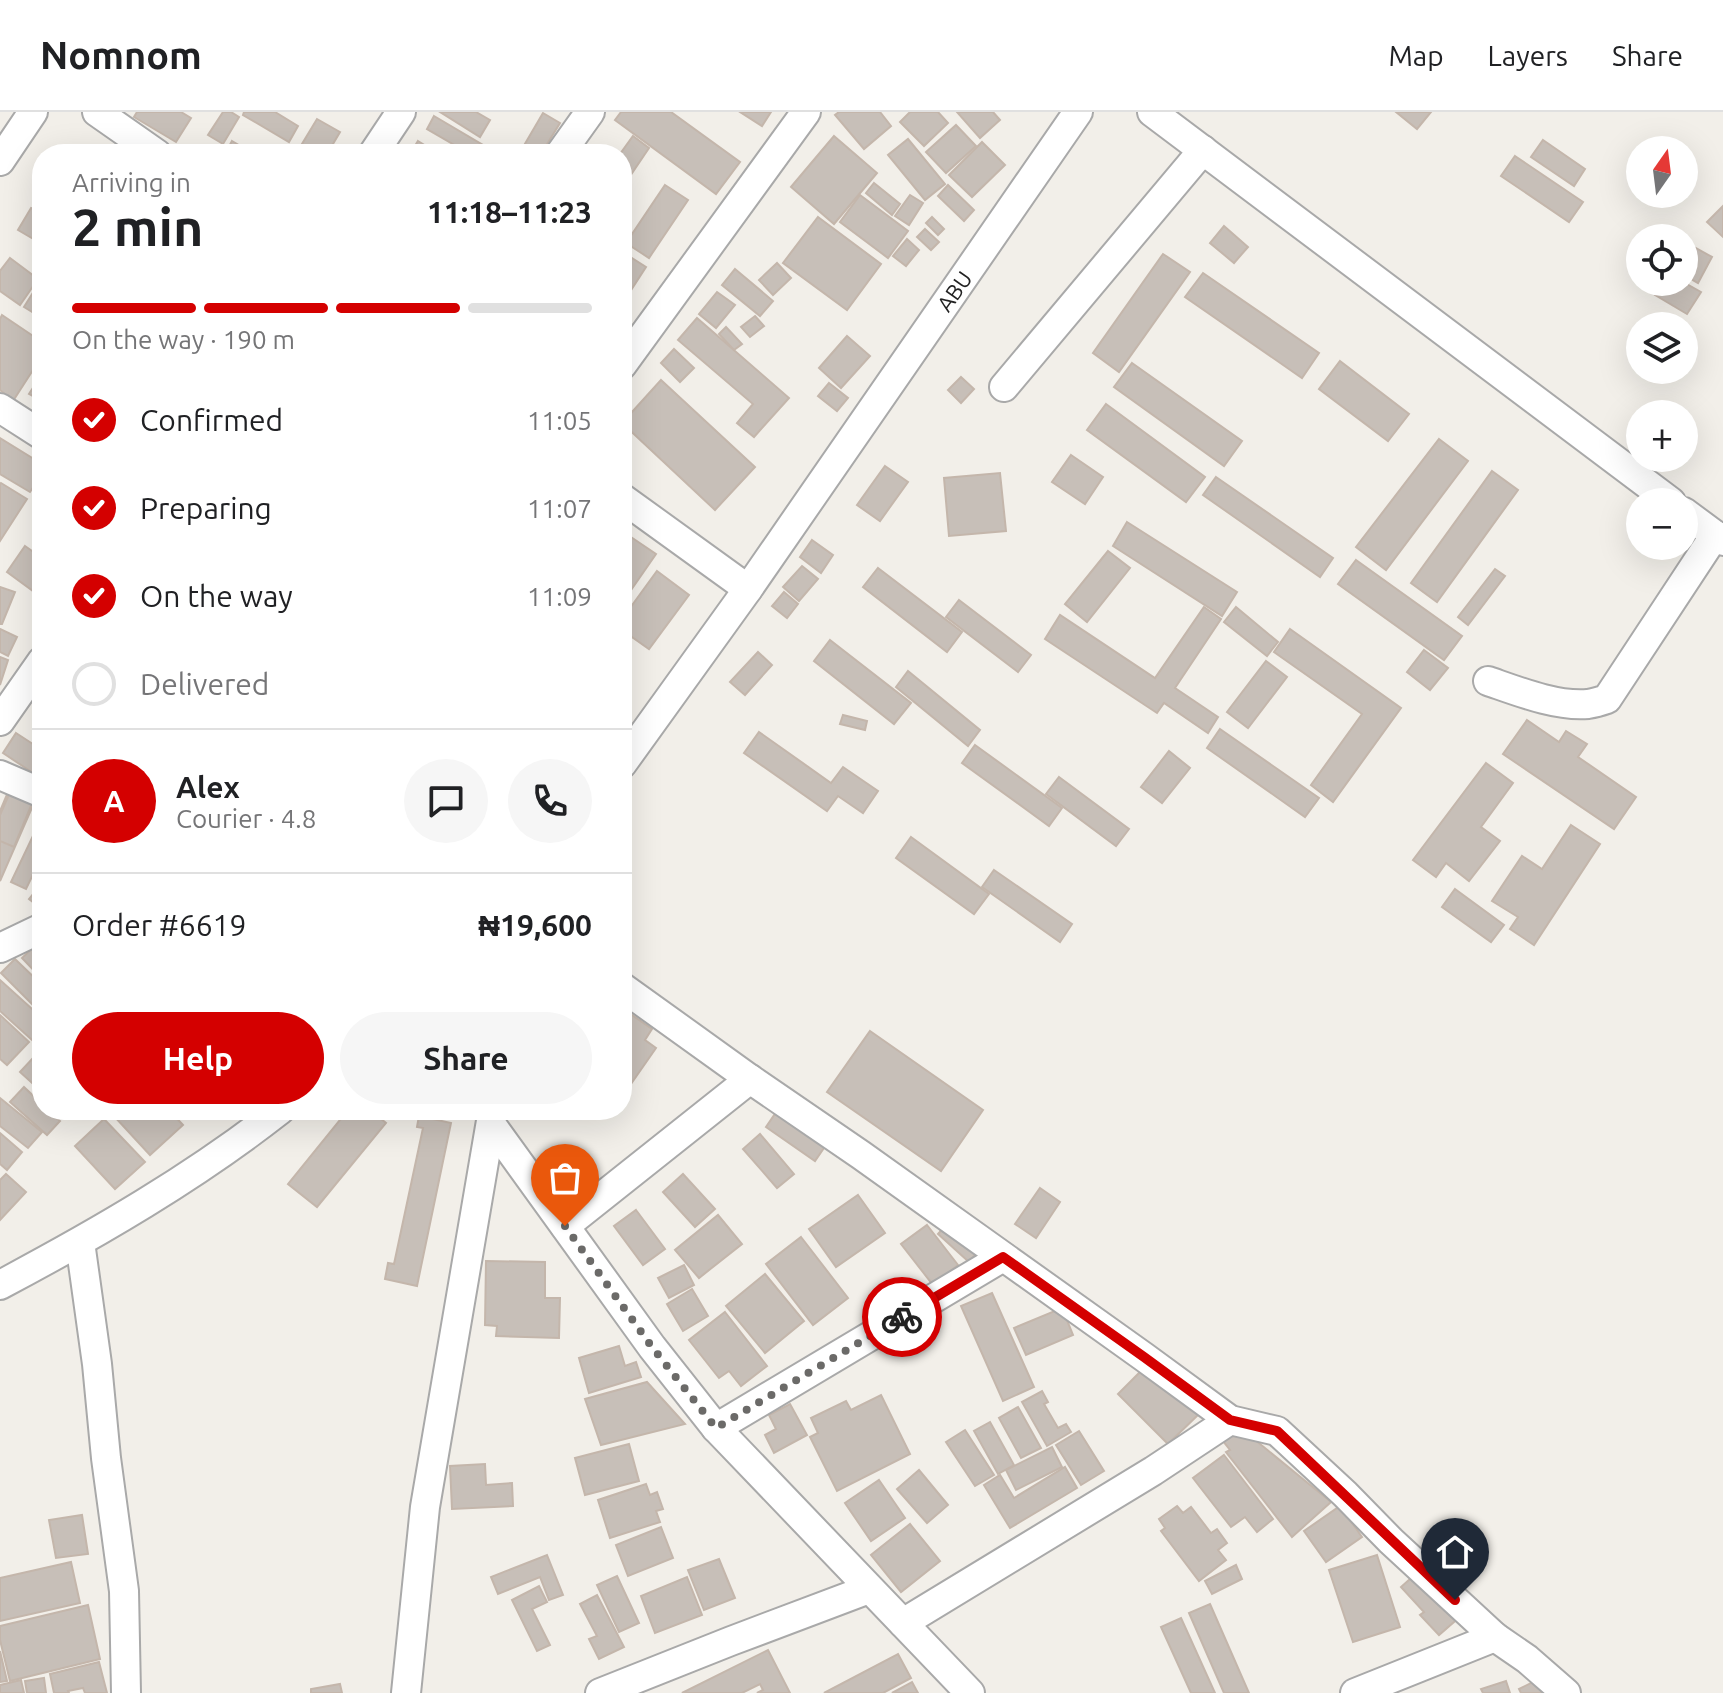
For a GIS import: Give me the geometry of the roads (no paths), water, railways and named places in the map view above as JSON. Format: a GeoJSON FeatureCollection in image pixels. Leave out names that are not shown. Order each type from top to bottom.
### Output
{"type":"FeatureCollection","features":[{"type":"Feature","properties":{"kind":"street"},"geometry":{"type":"LineString","coordinates":[[0,161],[33,112]]}},
{"type":"Feature","properties":{"kind":"street"},"geometry":{"type":"LineString","coordinates":[[97,112],[143,144]]}},
{"type":"Feature","properties":{"kind":"street"},"geometry":{"type":"LineString","coordinates":[[380,144],[401,112]]}},
{"type":"Feature","properties":{"kind":"street"},"geometry":{"type":"LineString","coordinates":[[567,144],[590,112]]}},
{"type":"Feature","properties":{"kind":"street"},"geometry":{"type":"LineString","coordinates":[[632,351],[806,112]]}},
{"type":"Feature","properties":{"kind":"street","name":"ABU"},"geometry":{"type":"LineString","coordinates":[[632,750],[831,471],[1078,112]]}},
{"type":"Feature","properties":{"kind":"street"},"geometry":{"type":"LineString","coordinates":[[1152,112],[1652,488]]}},
{"type":"Feature","properties":{"kind":"street"},"geometry":{"type":"LineString","coordinates":[[1004,387],[1203,150]]}},
{"type":"Feature","properties":{"kind":"street"},"geometry":{"type":"LineString","coordinates":[[0,408],[32,429]]}},
{"type":"Feature","properties":{"kind":"street"},"geometry":{"type":"LineString","coordinates":[[632,505],[748,589]]}},
{"type":"Feature","properties":{"kind":"street"},"geometry":{"type":"LineString","coordinates":[[1488,681],[1566,703],[1589,704],[1607,699],[1719,538],[1698,522]]}},
{"type":"Feature","properties":{"kind":"street"},"geometry":{"type":"LineString","coordinates":[[0,721],[32,675]]}},
{"type":"Feature","properties":{"kind":"street"},"geometry":{"type":"LineString","coordinates":[[0,775],[32,789]]}},
{"type":"Feature","properties":{"kind":"street"},"geometry":{"type":"LineString","coordinates":[[0,948],[32,933]]}},
{"type":"Feature","properties":{"kind":"street"},"geometry":{"type":"LineString","coordinates":[[632,994],[1230,1420],[1277,1431],[1495,1637],[1527,1659],[1566,1693]]}},
{"type":"Feature","properties":{"kind":"street"},"geometry":{"type":"LineString","coordinates":[[565,1226],[750,1079]]}},
{"type":"Feature","properties":{"kind":"street"},"geometry":{"type":"LineString","coordinates":[[0,1285],[149,1202],[267,1120]]}},
{"type":"Feature","properties":{"kind":"street"},"geometry":{"type":"LineString","coordinates":[[406,1693],[425,1507],[491,1120]]}},
{"type":"Feature","properties":{"kind":"street"},"geometry":{"type":"LineString","coordinates":[[494,1120],[652,1347],[716,1428],[970,1693]]}},
{"type":"Feature","properties":{"kind":"street"},"geometry":{"type":"LineString","coordinates":[[80,1242],[124,1591],[126,1693]]}},
{"type":"Feature","properties":{"kind":"street"},"geometry":{"type":"LineString","coordinates":[[716,1428],[1003,1257]]}},
{"type":"Feature","properties":{"kind":"street"},"geometry":{"type":"LineString","coordinates":[[903,1623],[1153,1471],[1230,1420]]}},
{"type":"Feature","properties":{"kind":"street"},"geometry":{"type":"LineString","coordinates":[[605,1692],[869,1589]]}},
{"type":"Feature","properties":{"kind":"street"},"geometry":{"type":"LineString","coordinates":[[1355,1693],[1495,1637]]}}]}
